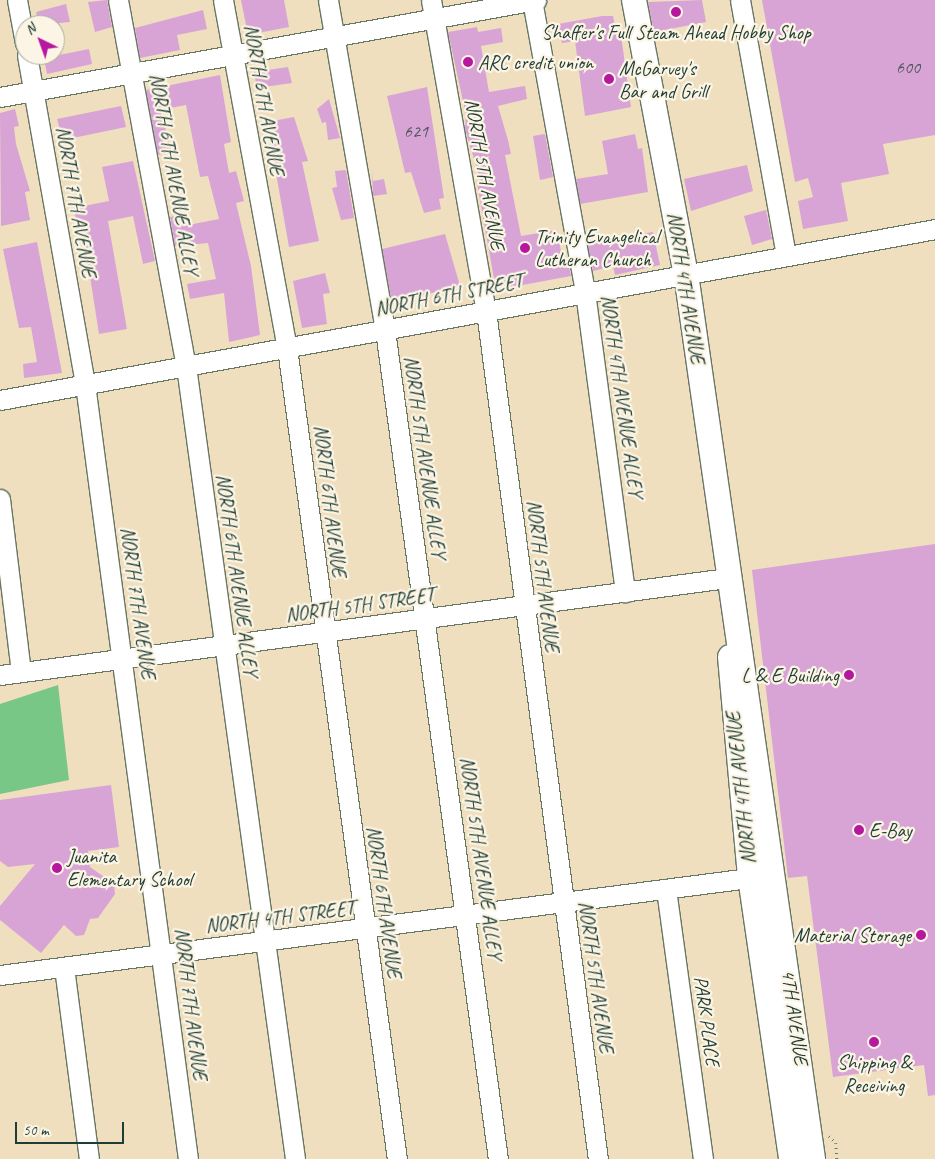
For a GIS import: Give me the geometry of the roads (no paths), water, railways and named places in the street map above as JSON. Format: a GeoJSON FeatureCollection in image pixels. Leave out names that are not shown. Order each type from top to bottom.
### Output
{"type":"FeatureCollection","features":[{"type":"Feature","properties":{"kind":"main road","name":"NORTH 4TH AVENUE"},"geometry":{"type":"LineString","coordinates":[[634,0],[686,274],[727,578],[749,692],[775,874]]}},
{"type":"Feature","properties":{"kind":"main road","name":"NORTH 4TH AVENUE"},"geometry":{"type":"LineString","coordinates":[[727,578],[732,703],[750,878]]}},
{"type":"Feature","properties":{"kind":"main road","name":"4TH AVENUE"},"geometry":{"type":"LineString","coordinates":[[775,874],[813,1159]]}},
{"type":"Feature","properties":{"kind":"main road","name":"4TH AVENUE"},"geometry":{"type":"LineString","coordinates":[[750,878],[791,1159]]}},
{"type":"Feature","properties":{"kind":"street"},"geometry":{"type":"LineString","coordinates":[[17,0],[20,15]]}},
{"type":"Feature","properties":{"kind":"street","name":"NORTH 6TH AVENUE ALLEY"},"geometry":{"type":"LineString","coordinates":[[118,0],[186,366],[295,1159]]}},
{"type":"Feature","properties":{"kind":"street","name":"NORTH 6TH AVENUE"},"geometry":{"type":"LineString","coordinates":[[223,0],[287,348],[324,632],[397,1159]]}},
{"type":"Feature","properties":{"kind":"street","name":"NORTH 5TH AVENUE ALLEY"},"geometry":{"type":"LineString","coordinates":[[328,0],[336,37],[385,330],[498,1159]]}},
{"type":"Feature","properties":{"kind":"street","name":"NORTH 5TH AVENUE"},"geometry":{"type":"LineString","coordinates":[[431,0],[486,310],[562,903],[598,1159]]}},
{"type":"Feature","properties":{"kind":"street"},"geometry":{"type":"LineString","coordinates":[[0,97],[534,0]]}},
{"type":"Feature","properties":{"kind":"street","name":"NORTH 4TH AVENUE ALLEY"},"geometry":{"type":"LineString","coordinates":[[534,0],[585,292],[626,592]]}},
{"type":"Feature","properties":{"kind":"street"},"geometry":{"type":"LineString","coordinates":[[740,0],[786,256]]}},
{"type":"Feature","properties":{"kind":"street","name":"NORTH 7TH AVENUE"},"geometry":{"type":"LineString","coordinates":[[29,65],[85,384],[188,1159]]}},
{"type":"Feature","properties":{"kind":"street","name":"NORTH 6TH STREET"},"geometry":{"type":"LineString","coordinates":[[0,400],[935,229]]}},
{"type":"Feature","properties":{"kind":"street"},"geometry":{"type":"LineString","coordinates":[[0,499],[21,672]]}},
{"type":"Feature","properties":{"kind":"street","name":"NORTH 5TH STREET"},"geometry":{"type":"LineString","coordinates":[[0,675],[727,578]]}},
{"type":"Feature","properties":{"kind":"street","name":"NORTH 4TH STREET"},"geometry":{"type":"LineString","coordinates":[[0,975],[366,929],[775,874]]}},
{"type":"Feature","properties":{"kind":"street","name":"PARK PLACE"},"geometry":{"type":"LineString","coordinates":[[666,888],[703,1159]]}},
{"type":"Feature","properties":{"kind":"street"},"geometry":{"type":"LineString","coordinates":[[64,967],[89,1159]]}},
{"type":"Feature","properties":{"kind":"place","name":"Shaffer's Full Steam Ahead Hobby Shop"},"geometry":{"type":"Point","coordinates":[676,12]}},
{"type":"Feature","properties":{"kind":"place","name":"ARC credit union"},"geometry":{"type":"Point","coordinates":[468,62]}},
{"type":"Feature","properties":{"kind":"place","name":"McGarvey's Bar and Grill"},"geometry":{"type":"Point","coordinates":[609,79]}},
{"type":"Feature","properties":{"kind":"place","name":"Trinity Evangelical Lutheran Church"},"geometry":{"type":"Point","coordinates":[525,248]}},
{"type":"Feature","properties":{"kind":"place","name":"L & E Building"},"geometry":{"type":"Point","coordinates":[849,675]}},
{"type":"Feature","properties":{"kind":"place","name":"E-Bay"},"geometry":{"type":"Point","coordinates":[859,830]}},
{"type":"Feature","properties":{"kind":"place","name":"Juanita Elementary School"},"geometry":{"type":"Point","coordinates":[57,868]}},
{"type":"Feature","properties":{"kind":"place","name":"Material Storage"},"geometry":{"type":"Point","coordinates":[921,935]}},
{"type":"Feature","properties":{"kind":"place","name":"Shipping & Receiving"},"geometry":{"type":"Point","coordinates":[874,1042]}}]}
